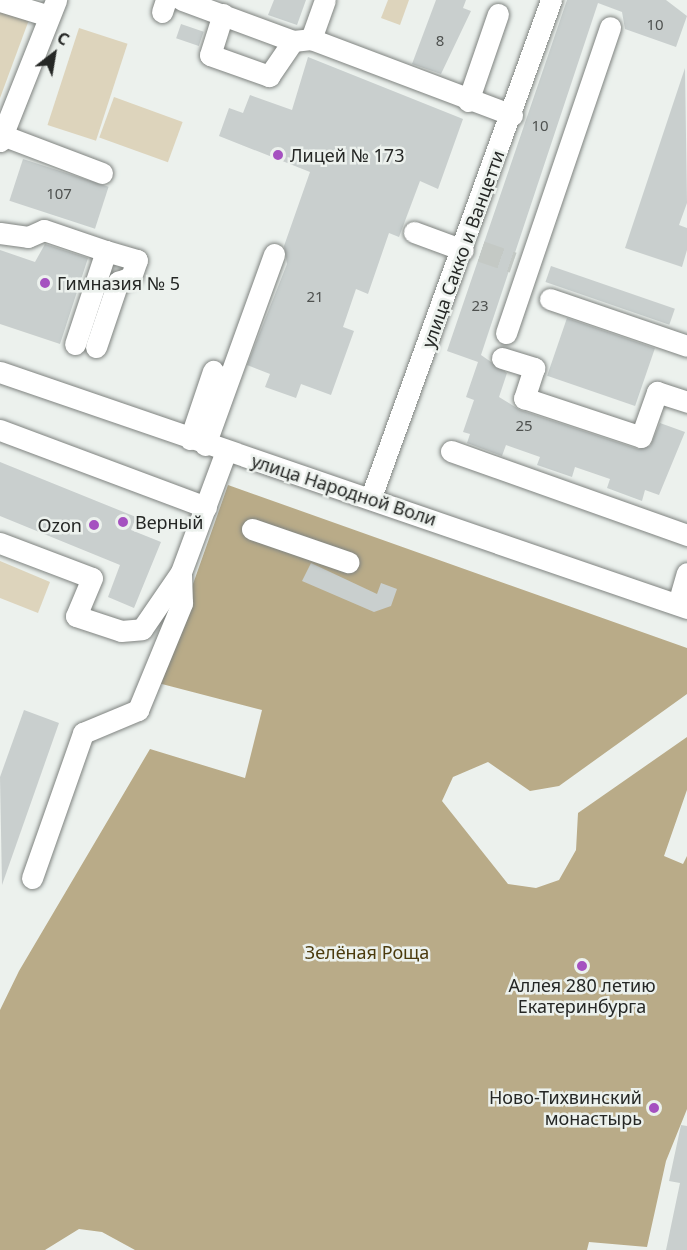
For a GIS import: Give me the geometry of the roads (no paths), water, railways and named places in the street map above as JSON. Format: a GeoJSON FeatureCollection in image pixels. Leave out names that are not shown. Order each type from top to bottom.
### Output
{"type":"FeatureCollection","features":[{"type":"Feature","properties":{"kind":"street"},"geometry":{"type":"LineString","coordinates":[[182,0],[512,115]]}},
{"type":"Feature","properties":{"kind":"street"},"geometry":{"type":"LineString","coordinates":[[223,14],[210,55],[269,76],[302,40],[325,0]]}},
{"type":"Feature","properties":{"kind":"street","name":"улица Сакко и Ванцетти"},"geometry":{"type":"LineString","coordinates":[[371,498],[470,248],[551,0]]}},
{"type":"Feature","properties":{"kind":"street"},"geometry":{"type":"LineString","coordinates":[[0,1],[53,8],[1,138],[102,173]]}},
{"type":"Feature","properties":{"kind":"street"},"geometry":{"type":"LineString","coordinates":[[468,100],[498,14]]}},
{"type":"Feature","properties":{"kind":"street"},"geometry":{"type":"LineString","coordinates":[[506,333],[521,264],[610,27]]}},
{"type":"Feature","properties":{"kind":"street"},"geometry":{"type":"LineString","coordinates":[[0,232],[28,237],[44,230],[137,260],[131,277],[118,282],[96,347]]}},
{"type":"Feature","properties":{"kind":"street"},"geometry":{"type":"LineString","coordinates":[[414,232],[470,248]]}},
{"type":"Feature","properties":{"kind":"street"},"geometry":{"type":"LineString","coordinates":[[75,344],[106,251]]}},
{"type":"Feature","properties":{"kind":"street"},"geometry":{"type":"LineString","coordinates":[[198,442],[274,254]]}},
{"type":"Feature","properties":{"kind":"street"},"geometry":{"type":"LineString","coordinates":[[550,299],[687,346]]}},
{"type":"Feature","properties":{"kind":"street"},"geometry":{"type":"LineString","coordinates":[[502,358],[534,369],[524,398],[641,437],[657,392],[687,402]]}},
{"type":"Feature","properties":{"kind":"street"},"geometry":{"type":"LineString","coordinates":[[198,442],[213,371]]}},
{"type":"Feature","properties":{"kind":"street","name":"улица Народной Воли"},"geometry":{"type":"LineString","coordinates":[[0,372],[198,442],[371,498],[682,606]]}},
{"type":"Feature","properties":{"kind":"street"},"geometry":{"type":"LineString","coordinates":[[0,430],[206,507]]}},
{"type":"Feature","properties":{"kind":"street"},"geometry":{"type":"LineString","coordinates":[[0,543],[92,578],[76,616],[122,630],[142,628],[181,572],[226,451]]}},
{"type":"Feature","properties":{"kind":"street"},"geometry":{"type":"LineString","coordinates":[[451,451],[687,535]]}},
{"type":"Feature","properties":{"kind":"street"},"geometry":{"type":"LineString","coordinates":[[252,528],[348,562]]}},
{"type":"Feature","properties":{"kind":"street"},"geometry":{"type":"LineString","coordinates":[[32,878],[83,733],[138,710],[182,603],[181,572]]}},
{"type":"Feature","properties":{"kind":"street"},"geometry":{"type":"LineString","coordinates":[[682,606],[687,573]]}},
{"type":"Feature","properties":{"kind":"tunnel"},"geometry":{"type":"LineString","coordinates":[[481,251],[513,262]]}},
{"type":"Feature","properties":{"kind":"place","name":"Лицей № 173"},"geometry":{"type":"Point","coordinates":[278,155]}},
{"type":"Feature","properties":{"kind":"place","name":"Гимназия № 5"},"geometry":{"type":"Point","coordinates":[45,283]}},
{"type":"Feature","properties":{"kind":"place","name":"Верный"},"geometry":{"type":"Point","coordinates":[123,522]}},
{"type":"Feature","properties":{"kind":"place","name":"Ozon"},"geometry":{"type":"Point","coordinates":[94,525]}},
{"type":"Feature","properties":{"kind":"place","name":"Аллея 280 летию Екатеринбурга"},"geometry":{"type":"Point","coordinates":[582,966]}},
{"type":"Feature","properties":{"kind":"place","name":"Ново-Тихвинский монастырь"},"geometry":{"type":"Point","coordinates":[654,1108]}},
{"type":"Feature","properties":{"kind":"park label","name":"Зелёная Роща"},"geometry":{"type":"Point","coordinates":[367,952]}}]}
